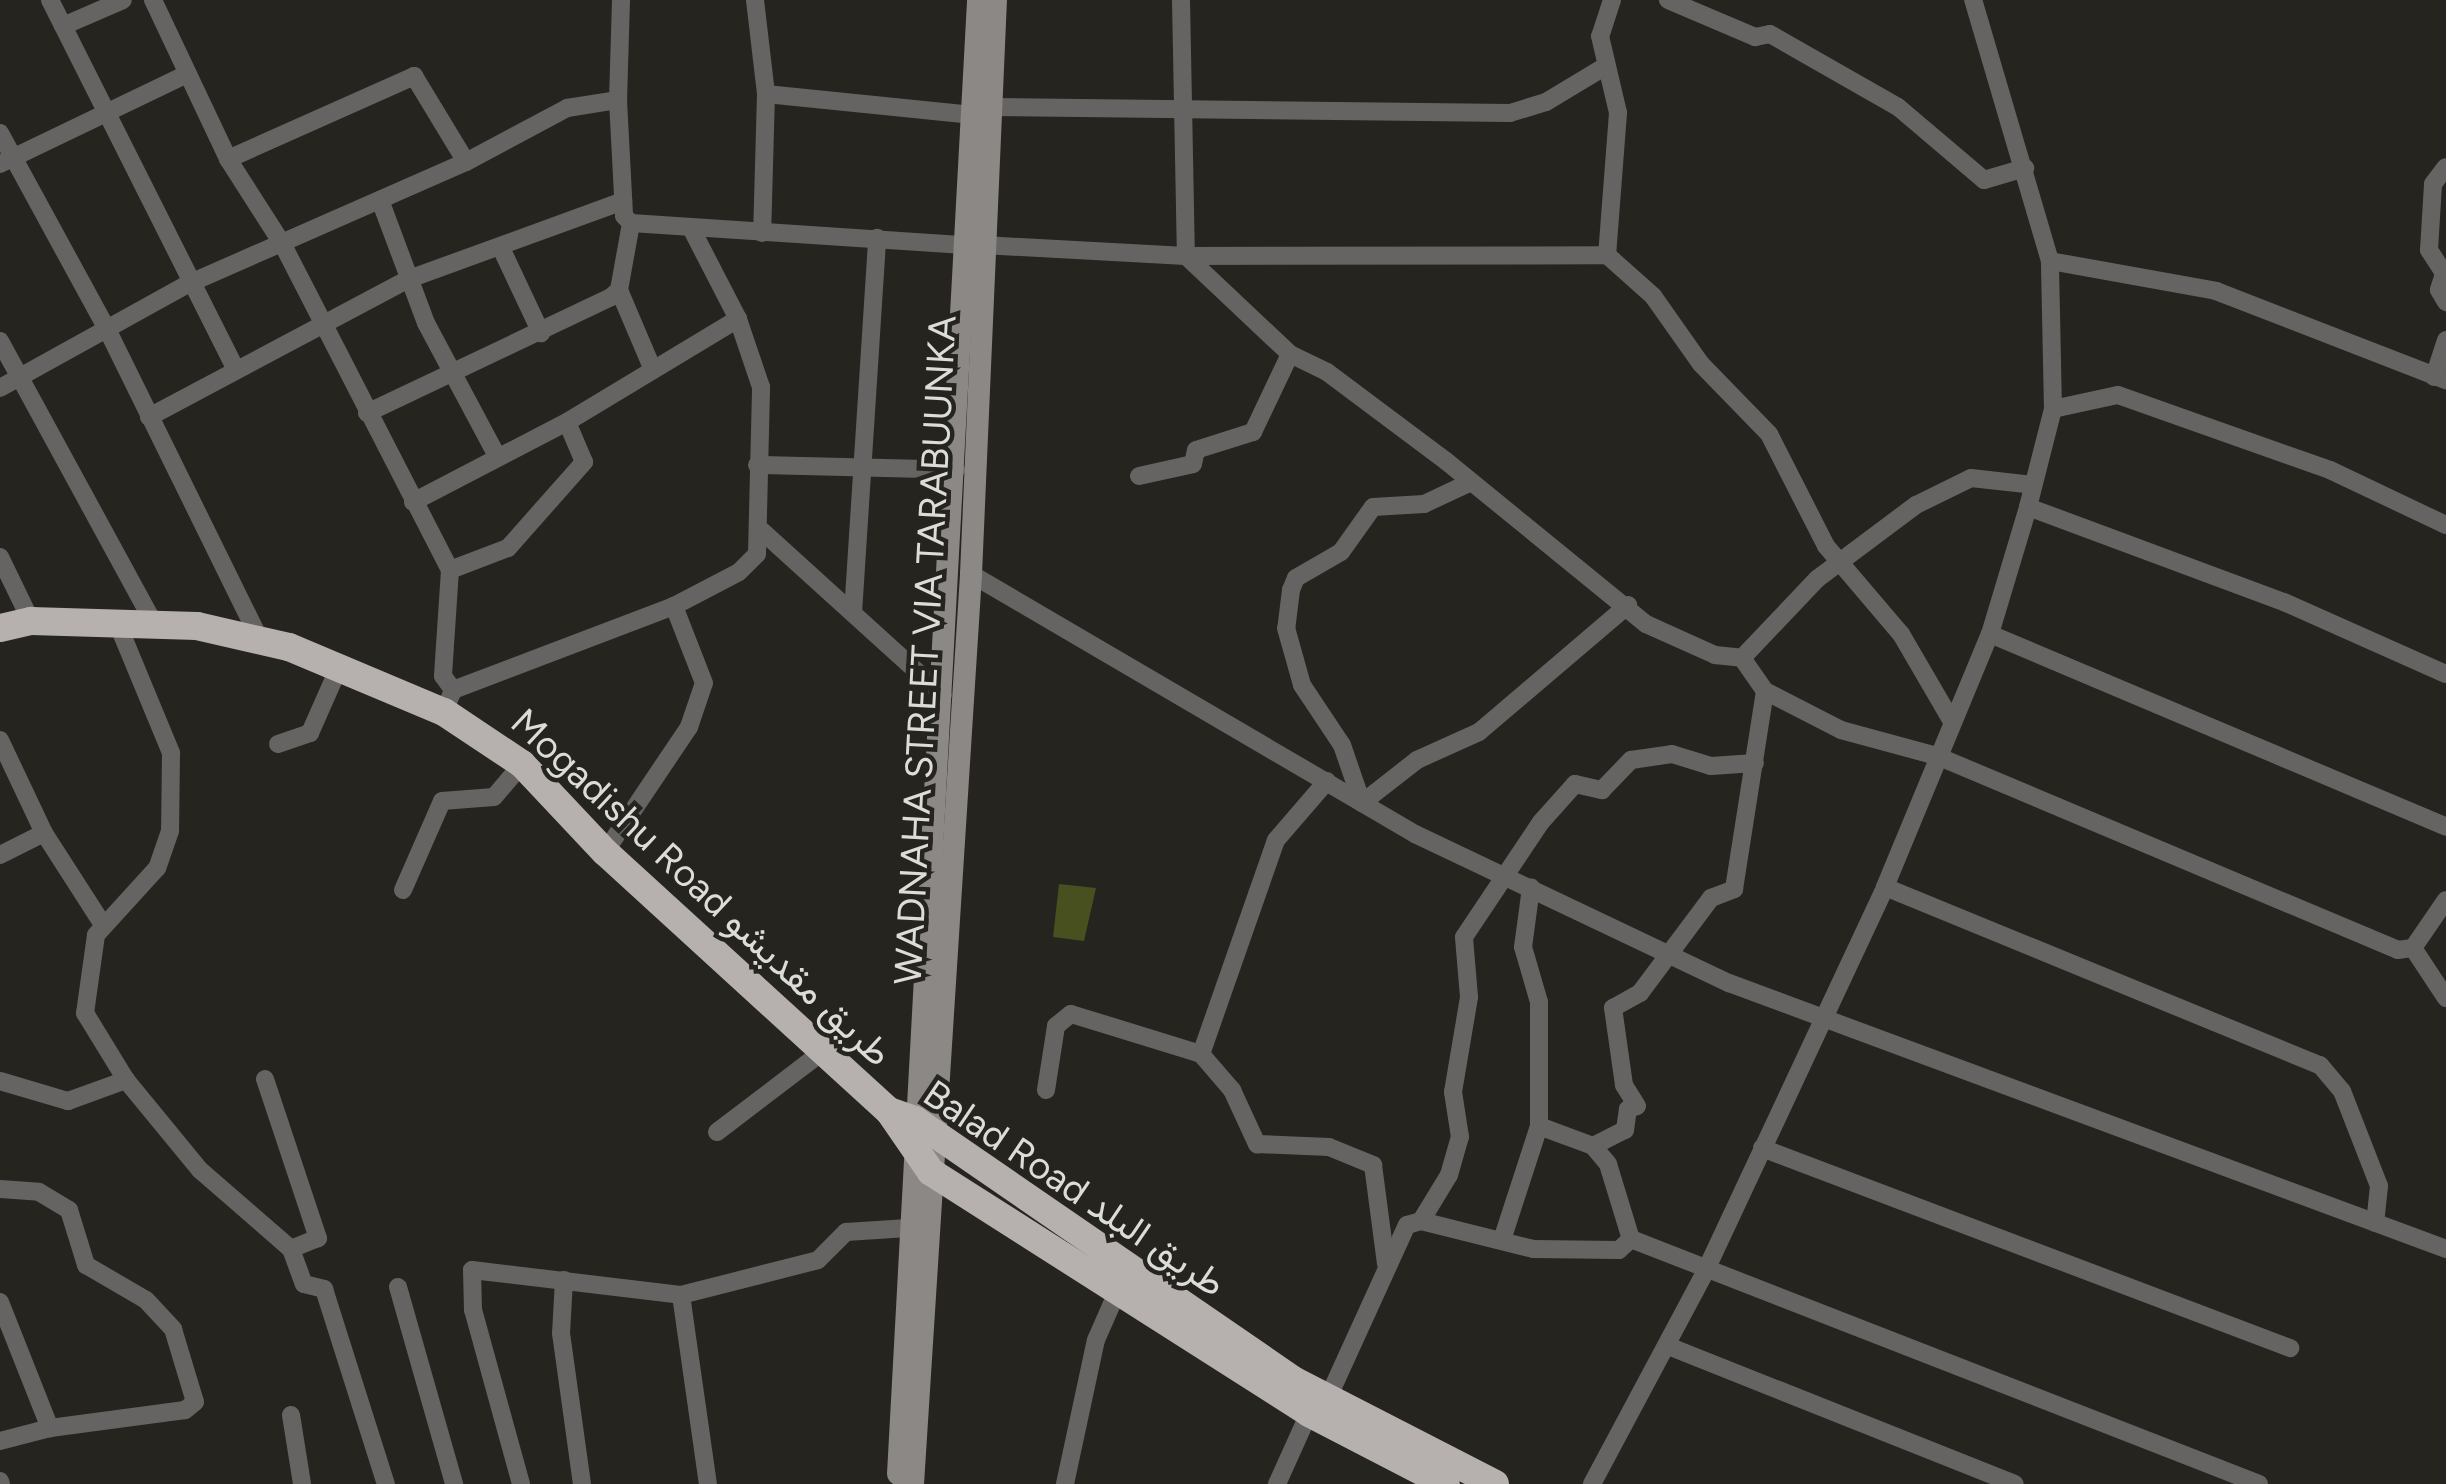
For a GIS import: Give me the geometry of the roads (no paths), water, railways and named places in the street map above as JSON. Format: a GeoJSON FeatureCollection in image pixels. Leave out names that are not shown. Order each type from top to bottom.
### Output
{"type":"FeatureCollection","features":[{"type":"Feature","properties":{"kind":"highway","name":"Mogadishu Road طريق مقديشو"},"geometry":{"type":"LineString","coordinates":[[0,628],[30,621],[116,620],[258,638],[449,701],[522,764],[605,852],[822,1052],[913,1122]]}},
{"type":"Feature","properties":{"kind":"highway","name":"Balad Road طريق البلد"},"geometry":{"type":"LineString","coordinates":[[913,1122],[921,1163],[1118,1290],[1446,1484]]}},
{"type":"Feature","properties":{"kind":"highway","name":"Balad Road طريق البلد"},"geometry":{"type":"LineString","coordinates":[[913,1122],[1318,1406],[1494,1484]]}},
{"type":"Feature","properties":{"kind":"main road"},"geometry":{"type":"LineString","coordinates":[[978,0],[981,111]]}},
{"type":"Feature","properties":{"kind":"main road"},"geometry":{"type":"LineString","coordinates":[[913,1122],[981,111],[996,0]]}},
{"type":"Feature","properties":{"kind":"main road","name":"WADNAHA STREET VIA TARABUUNKA"},"geometry":{"type":"LineString","coordinates":[[913,1484],[913,1311],[921,1163],[913,1122],[971,574],[974,234]]}},
{"type":"Feature","properties":{"kind":"main road"},"geometry":{"type":"LineString","coordinates":[[898,1484],[913,1311],[908,1228],[921,1163]]}},
{"type":"Feature","properties":{"kind":"street"},"geometry":{"type":"LineString","coordinates":[[50,0],[188,284],[236,370]]}},
{"type":"Feature","properties":{"kind":"street"},"geometry":{"type":"LineString","coordinates":[[63,26],[123,0]]}},
{"type":"Feature","properties":{"kind":"street"},"geometry":{"type":"LineString","coordinates":[[153,0],[185,75],[228,159],[282,245],[327,328],[450,570],[443,676],[449,701],[674,606],[739,572],[757,554],[762,531],[757,465],[760,387],[738,318],[693,232]]}},
{"type":"Feature","properties":{"kind":"street"},"geometry":{"type":"LineString","coordinates":[[621,0],[618,100],[622,200],[630,223],[619,290],[652,370]]}},
{"type":"Feature","properties":{"kind":"street"},"geometry":{"type":"LineString","coordinates":[[754,0],[766,94],[762,234]]}},
{"type":"Feature","properties":{"kind":"street"},"geometry":{"type":"LineString","coordinates":[[1181,0],[1186,256],[1290,354],[1327,372],[1628,605],[1646,624],[1716,655],[1742,658],[1765,691],[1841,730],[1937,756],[2382,943],[2413,948],[2446,998]]}},
{"type":"Feature","properties":{"kind":"street"},"geometry":{"type":"LineString","coordinates":[[1608,255],[1618,113],[1601,69],[1600,36],[1612,0]]}},
{"type":"Feature","properties":{"kind":"street"},"geometry":{"type":"LineString","coordinates":[[1668,0],[1755,37],[1770,34],[1898,107],[1984,180],[2025,168]]}},
{"type":"Feature","properties":{"kind":"street"},"geometry":{"type":"LineString","coordinates":[[1592,1484],[1705,1272],[1884,887],[1990,634],[2028,507],[2053,409],[2050,261],[1973,0]]}},
{"type":"Feature","properties":{"kind":"street"},"geometry":{"type":"LineString","coordinates":[[766,94],[981,111],[1181,108],[1510,112],[1546,102],[1601,69]]}},
{"type":"Feature","properties":{"kind":"street"},"geometry":{"type":"LineString","coordinates":[[6,162],[185,75]]}},
{"type":"Feature","properties":{"kind":"street"},"geometry":{"type":"LineString","coordinates":[[228,159],[414,76],[466,162]]}},
{"type":"Feature","properties":{"kind":"street"},"geometry":{"type":"LineString","coordinates":[[0,388],[188,284],[466,162],[567,108],[618,100]]}},
{"type":"Feature","properties":{"kind":"street"},"geometry":{"type":"LineString","coordinates":[[0,133],[6,162],[107,329],[258,638]]}},
{"type":"Feature","properties":{"kind":"street"},"geometry":{"type":"LineString","coordinates":[[2446,168],[2433,184],[2429,250],[2444,269],[2446,302]]}},
{"type":"Feature","properties":{"kind":"street"},"geometry":{"type":"LineString","coordinates":[[380,200],[409,279],[497,456]]}},
{"type":"Feature","properties":{"kind":"street"},"geometry":{"type":"LineString","coordinates":[[150,418],[236,370],[327,328],[409,279],[502,250],[622,200]]}},
{"type":"Feature","properties":{"kind":"street"},"geometry":{"type":"LineString","coordinates":[[630,223],[693,232],[876,238],[974,234],[1186,256],[1608,255],[1653,296],[1701,364],[1769,434],[1826,546],[1846,563],[1901,634],[1952,720]]}},
{"type":"Feature","properties":{"kind":"street"},"geometry":{"type":"LineString","coordinates":[[853,612],[876,238]]}},
{"type":"Feature","properties":{"kind":"street"},"geometry":{"type":"LineString","coordinates":[[502,250],[541,332]]}},
{"type":"Feature","properties":{"kind":"street"},"geometry":{"type":"LineString","coordinates":[[2050,261],[2216,291],[2361,341],[2440,379],[2446,340]]}},
{"type":"Feature","properties":{"kind":"street"},"geometry":{"type":"LineString","coordinates":[[367,412],[541,332],[619,290]]}},
{"type":"Feature","properties":{"kind":"street"},"geometry":{"type":"LineString","coordinates":[[413,502],[567,422],[738,318]]}},
{"type":"Feature","properties":{"kind":"street"},"geometry":{"type":"LineString","coordinates":[[0,341],[154,622]]}},
{"type":"Feature","properties":{"kind":"street"},"geometry":{"type":"LineString","coordinates":[[1138,476],[1193,464],[1196,450],[1254,432],[1290,354]]}},
{"type":"Feature","properties":{"kind":"street"},"geometry":{"type":"LineString","coordinates":[[2053,409],[2118,395],[2330,470],[2446,525]]}},
{"type":"Feature","properties":{"kind":"street"},"geometry":{"type":"LineString","coordinates":[[450,570],[508,548],[584,462],[567,422]]}},
{"type":"Feature","properties":{"kind":"street"},"geometry":{"type":"LineString","coordinates":[[757,465],[956,470]]}},
{"type":"Feature","properties":{"kind":"street"},"geometry":{"type":"LineString","coordinates":[[1742,658],[1817,579],[1846,563],[1916,505],[1970,478],[2033,484]]}},
{"type":"Feature","properties":{"kind":"street"},"geometry":{"type":"LineString","coordinates":[[1362,803],[1342,745],[1302,685],[1286,628],[1291,590],[1296,578],[1348,545],[1353,526],[1373,508],[1424,504],[1471,482]]}},
{"type":"Feature","properties":{"kind":"street"},"geometry":{"type":"LineString","coordinates":[[2028,507],[2284,602],[2446,674]]}},
{"type":"Feature","properties":{"kind":"street"},"geometry":{"type":"LineString","coordinates":[[762,531],[943,695]]}},
{"type":"Feature","properties":{"kind":"street"},"geometry":{"type":"LineString","coordinates":[[0,558],[30,621]]}},
{"type":"Feature","properties":{"kind":"street"},"geometry":{"type":"LineString","coordinates":[[971,574],[1362,803],[1530,888],[1819,1020],[2446,1249]]}},
{"type":"Feature","properties":{"kind":"street"},"geometry":{"type":"LineString","coordinates":[[1362,803],[1417,760],[1479,732],[1628,605]]}},
{"type":"Feature","properties":{"kind":"street"},"geometry":{"type":"LineString","coordinates":[[605,852],[688,727],[704,683],[674,606]]}},
{"type":"Feature","properties":{"kind":"street"},"geometry":{"type":"LineString","coordinates":[[116,620],[171,752],[170,831],[158,868],[103,925],[90,954],[85,1013],[126,1080],[200,1170],[292,1249],[304,1284],[327,1295],[386,1484]]}},
{"type":"Feature","properties":{"kind":"street"},"geometry":{"type":"LineString","coordinates":[[1990,634],[2446,828]]}},
{"type":"Feature","properties":{"kind":"street"},"geometry":{"type":"LineString","coordinates":[[278,744],[310,733],[340,665]]}},
{"type":"Feature","properties":{"kind":"street"},"geometry":{"type":"LineString","coordinates":[[1593,1146],[1625,1130],[1628,1109],[1637,1106],[1624,1085],[1613,1008],[1640,993],[1711,898],[1734,889],[1765,691]]}},
{"type":"Feature","properties":{"kind":"street"},"geometry":{"type":"LineString","coordinates":[[0,740],[5,772],[103,925]]}},
{"type":"Feature","properties":{"kind":"street"},"geometry":{"type":"LineString","coordinates":[[1420,1222],[1449,1174],[1460,1138],[1453,1092],[1468,1008],[1464,937],[1575,784],[1602,790],[1624,762],[1656,754],[1711,766],[1755,763]]}},
{"type":"Feature","properties":{"kind":"street"},"geometry":{"type":"LineString","coordinates":[[403,890],[442,801],[494,797],[522,764]]}},
{"type":"Feature","properties":{"kind":"street"},"geometry":{"type":"LineString","coordinates":[[1201,1054],[1276,840],[1326,781]]}},
{"type":"Feature","properties":{"kind":"street"},"geometry":{"type":"LineString","coordinates":[[0,855],[44,833]]}},
{"type":"Feature","properties":{"kind":"street"},"geometry":{"type":"LineString","coordinates":[[1884,887],[2320,1065],[2342,1091],[2378,1186],[2376,1223]]}},
{"type":"Feature","properties":{"kind":"street"},"geometry":{"type":"LineString","coordinates":[[1502,1240],[1539,1126],[1540,1002],[1523,947],[1530,888]]}},
{"type":"Feature","properties":{"kind":"street"},"geometry":{"type":"LineString","coordinates":[[2413,948],[2446,900]]}},
{"type":"Feature","properties":{"kind":"street"},"geometry":{"type":"LineString","coordinates":[[1046,1090],[1056,1026],[1071,1014],[1201,1054],[1232,1090],[1257,1144],[1329,1147],[1373,1165],[1386,1264]]}},
{"type":"Feature","properties":{"kind":"street"},"geometry":{"type":"LineString","coordinates":[[718,1132],[822,1052]]}},
{"type":"Feature","properties":{"kind":"street"},"geometry":{"type":"LineString","coordinates":[[265,1079],[318,1238],[292,1249]]}},
{"type":"Feature","properties":{"kind":"street"},"geometry":{"type":"LineString","coordinates":[[0,1082],[68,1101],[126,1080]]}},
{"type":"Feature","properties":{"kind":"street"},"geometry":{"type":"LineString","coordinates":[[1539,1126],[1593,1146],[1608,1164],[1631,1239],[1705,1272],[2259,1484]]}},
{"type":"Feature","properties":{"kind":"street"},"geometry":{"type":"LineString","coordinates":[[1762,1148],[2290,1348]]}},
{"type":"Feature","properties":{"kind":"street"},"geometry":{"type":"LineString","coordinates":[[0,1190],[39,1192],[69,1210],[86,1266],[146,1300],[173,1330],[195,1402],[185,1410],[50,1428],[0,1441]]}},
{"type":"Feature","properties":{"kind":"street"},"geometry":{"type":"LineString","coordinates":[[1278,1484],[1407,1225],[1420,1222],[1564,1250],[1619,1250],[1631,1239]]}},
{"type":"Feature","properties":{"kind":"street"},"geometry":{"type":"LineString","coordinates":[[520,1484],[468,1278],[482,1269],[681,1295],[818,1260],[846,1232],[908,1228]]}},
{"type":"Feature","properties":{"kind":"street"},"geometry":{"type":"LineString","coordinates":[[564,1280],[561,1333],[582,1484]]}},
{"type":"Feature","properties":{"kind":"street"},"geometry":{"type":"LineString","coordinates":[[398,1287],[454,1484]]}},
{"type":"Feature","properties":{"kind":"street"},"geometry":{"type":"LineString","coordinates":[[1064,1484],[1096,1340],[1118,1290]]}},
{"type":"Feature","properties":{"kind":"street"},"geometry":{"type":"LineString","coordinates":[[681,1295],[708,1484]]}},
{"type":"Feature","properties":{"kind":"street"},"geometry":{"type":"LineString","coordinates":[[0,1302],[7,1344],[50,1428]]}},
{"type":"Feature","properties":{"kind":"street"},"geometry":{"type":"LineString","coordinates":[[1668,1346],[2014,1484]]}},
{"type":"Feature","properties":{"kind":"street"},"geometry":{"type":"LineString","coordinates":[[291,1415],[302,1484]]}}]}
